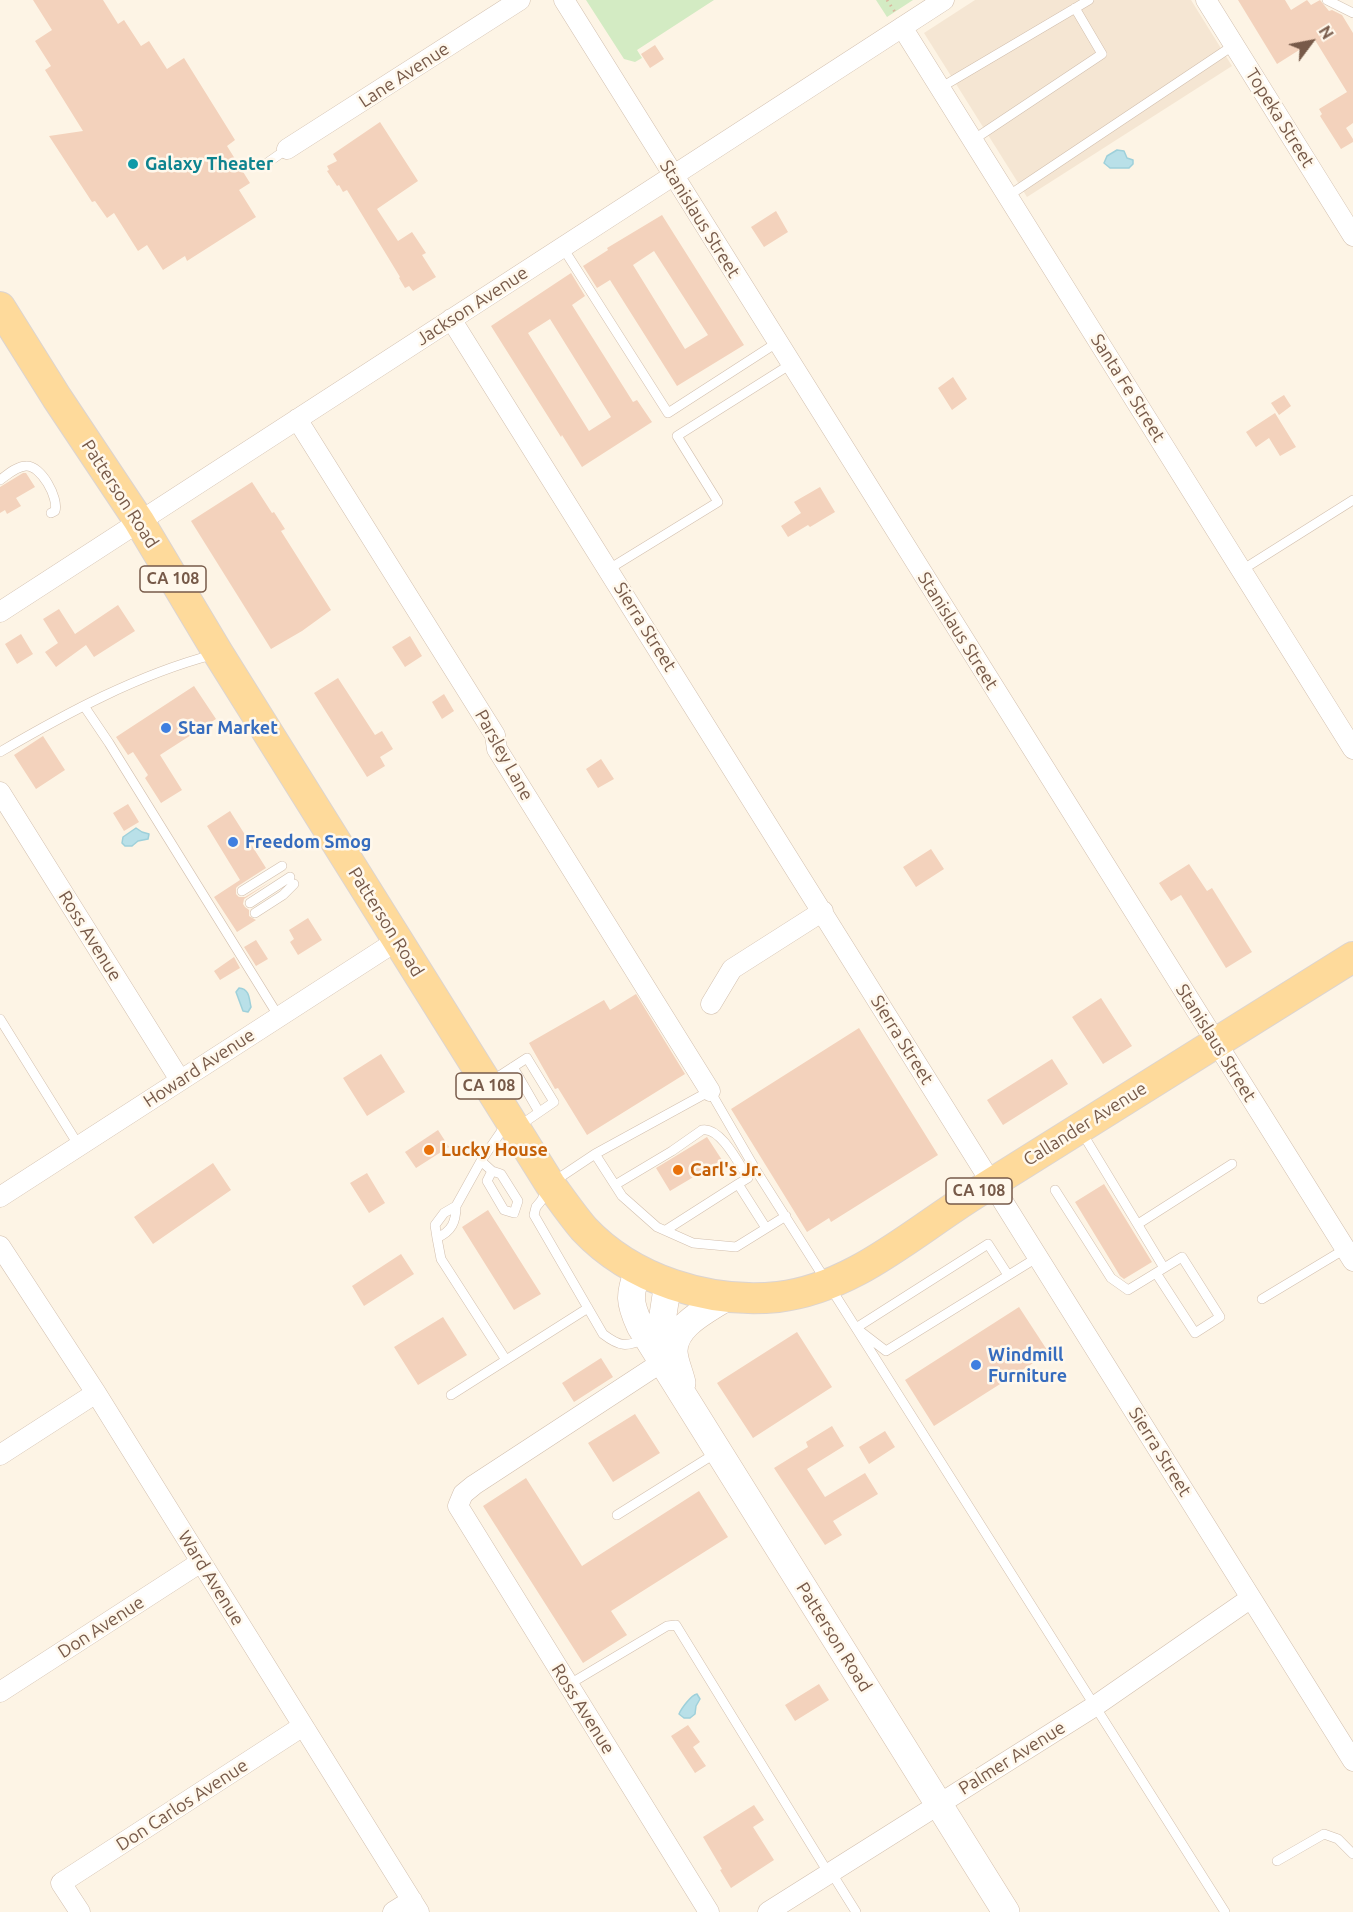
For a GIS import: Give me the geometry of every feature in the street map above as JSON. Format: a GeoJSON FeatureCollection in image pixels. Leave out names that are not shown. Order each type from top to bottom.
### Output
{"type":"FeatureCollection","features":[{"type":"Feature","properties":{"kind":"main road","name":"Patterson Road"},"geometry":{"type":"LineString","coordinates":[[0,307],[139,521],[218,653],[488,1083],[521,1120],[550,1184],[584,1229]]}},
{"type":"Feature","properties":{"kind":"main road","name":"Callander Avenue"},"geometry":{"type":"LineString","coordinates":[[584,1229],[611,1252],[638,1270],[690,1291],[725,1298],[753,1299],[780,1296],[829,1284],[870,1264],[992,1183],[1353,957]]}},
{"type":"Feature","properties":{"kind":"main road","name":"Patterson Road"},"geometry":{"type":"LineString","coordinates":[[638,1270],[632,1288],[632,1308],[647,1339],[1006,1912]]}},
{"type":"Feature","properties":{"kind":"main road","name":"Patterson Road"},"geometry":{"type":"LineString","coordinates":[[662,1362],[661,1328],[668,1282]]}},
{"type":"Feature","properties":{"kind":"main road"},"geometry":{"type":"LineString","coordinates":[[686,1402],[674,1350],[679,1334],[689,1323],[725,1298]]}},
{"type":"Feature","properties":{"kind":"street","name":"Lane Avenue"},"geometry":{"type":"LineString","coordinates":[[287,149],[520,0]]}},
{"type":"Feature","properties":{"kind":"street","name":"Stanislaus Street"},"geometry":{"type":"LineString","coordinates":[[564,0],[1349,1255]]}},
{"type":"Feature","properties":{"kind":"street","name":"Jackson Avenue"},"geometry":{"type":"LineString","coordinates":[[0,612],[944,0]]}},
{"type":"Feature","properties":{"kind":"street","name":"Topeka Street"},"geometry":{"type":"LineString","coordinates":[[1206,0],[1350,225]]}},
{"type":"Feature","properties":{"kind":"street","name":"Santa Fe Street"},"geometry":{"type":"LineString","coordinates":[[902,27],[1353,749]]}},
{"type":"Feature","properties":{"kind":"street","name":"Sierra Street"},"geometry":{"type":"LineString","coordinates":[[451,319],[1353,1761]]}},
{"type":"Feature","properties":{"kind":"street","name":"Parsley Lane"},"geometry":{"type":"LineString","coordinates":[[297,418],[495,735],[497,749],[710,1091]]}},
{"type":"Feature","properties":{"kind":"street","name":"Ross Avenue"},"geometry":{"type":"LineString","coordinates":[[0,792],[180,1080]]}},
{"type":"Feature","properties":{"kind":"street"},"geometry":{"type":"LineString","coordinates":[[711,1004],[732,969],[823,911]]}},
{"type":"Feature","properties":{"kind":"street","name":"Howard Avenue"},"geometry":{"type":"LineString","coordinates":[[0,1197],[398,940]]}},
{"type":"Feature","properties":{"kind":"street","name":"Ward Avenue"},"geometry":{"type":"LineString","coordinates":[[0,1246],[96,1393],[416,1906]]}},
{"type":"Feature","properties":{"kind":"street","name":"Ross Avenue"},"geometry":{"type":"LineString","coordinates":[[662,1362],[474,1485],[463,1494],[458,1506],[709,1912]]}},
{"type":"Feature","properties":{"kind":"street"},"geometry":{"type":"LineString","coordinates":[[0,1455],[96,1393]]}},
{"type":"Feature","properties":{"kind":"street","name":"Don Avenue"},"geometry":{"type":"LineString","coordinates":[[0,1692],[201,1562]]}},
{"type":"Feature","properties":{"kind":"street","name":"Palmer Avenue"},"geometry":{"type":"LineString","coordinates":[[768,1912],[1095,1706],[1251,1598]]}},
{"type":"Feature","properties":{"kind":"street","name":"Don Carlos Avenue"},"geometry":{"type":"LineString","coordinates":[[80,1912],[61,1883],[303,1726]]}},
{"type":"Feature","properties":{"kind":"street"},"geometry":{"type":"LineString","coordinates":[[393,1912],[416,1906]]}},
{"type":"Feature","properties":{"kind":"lane"},"geometry":{"type":"LineString","coordinates":[[940,88],[1089,0]]}},
{"type":"Feature","properties":{"kind":"lane"},"geometry":{"type":"LineString","coordinates":[[1327,0],[1353,13]]}},
{"type":"Feature","properties":{"kind":"lane"},"geometry":{"type":"LineString","coordinates":[[973,140],[1102,54],[1075,8]]}},
{"type":"Feature","properties":{"kind":"lane"},"geometry":{"type":"LineString","coordinates":[[1008,196],[1234,45]]}},
{"type":"Feature","properties":{"kind":"lane"},"geometry":{"type":"LineString","coordinates":[[267,163],[287,149]]}},
{"type":"Feature","properties":{"kind":"lane"},"geometry":{"type":"LineString","coordinates":[[563,248],[668,412],[777,342]]}},
{"type":"Feature","properties":{"kind":"lane"},"geometry":{"type":"LineString","coordinates":[[609,569],[718,502],[677,436],[791,364]]}},
{"type":"Feature","properties":{"kind":"lane"},"geometry":{"type":"LineString","coordinates":[[0,480],[22,466],[37,470],[54,494],[55,511],[51,513]]}},
{"type":"Feature","properties":{"kind":"lane"},"geometry":{"type":"LineString","coordinates":[[1242,570],[1353,500]]}},
{"type":"Feature","properties":{"kind":"lane"},"geometry":{"type":"LineString","coordinates":[[0,752],[108,694],[182,663],[218,653]]}},
{"type":"Feature","properties":{"kind":"lane"},"geometry":{"type":"LineString","coordinates":[[84,706],[279,1017]]}},
{"type":"Feature","properties":{"kind":"lane"},"geometry":{"type":"LineString","coordinates":[[242,891],[282,866]]}},
{"type":"Feature","properties":{"kind":"lane"},"geometry":{"type":"LineString","coordinates":[[250,903],[292,881],[283,895],[255,913]]}},
{"type":"Feature","properties":{"kind":"lane"},"geometry":{"type":"LineString","coordinates":[[0,1019],[79,1146]]}},
{"type":"Feature","properties":{"kind":"lane"},"geometry":{"type":"LineString","coordinates":[[438,1238],[447,1234],[456,1220],[456,1206],[481,1161],[521,1120],[554,1102],[527,1058],[488,1083]]}},
{"type":"Feature","properties":{"kind":"lane"},"geometry":{"type":"LineString","coordinates":[[513,1067],[521,1120]]}},
{"type":"Feature","properties":{"kind":"lane"},"geometry":{"type":"LineString","coordinates":[[647,1339],[628,1346],[613,1342],[603,1334],[534,1215],[536,1207],[542,1201],[550,1184],[595,1154],[710,1091],[758,1172],[1225,1912]]}},
{"type":"Feature","properties":{"kind":"lane"},"geometry":{"type":"LineString","coordinates":[[1055,1190],[1111,1278],[1128,1290],[1160,1271],[1182,1257],[1220,1317],[1195,1333],[1160,1271],[1138,1224],[1079,1129]]}},
{"type":"Feature","properties":{"kind":"lane"},"geometry":{"type":"LineString","coordinates":[[615,1185],[702,1130],[714,1131],[748,1178],[666,1230]]}},
{"type":"Feature","properties":{"kind":"lane"},"geometry":{"type":"LineString","coordinates":[[595,1154],[622,1196],[657,1227],[693,1243],[736,1247],[786,1216]]}},
{"type":"Feature","properties":{"kind":"lane"},"geometry":{"type":"LineString","coordinates":[[481,1161],[492,1171],[501,1174],[518,1201],[514,1213]]}},
{"type":"Feature","properties":{"kind":"lane"},"geometry":{"type":"LineString","coordinates":[[1138,1224],[1232,1164]]}},
{"type":"Feature","properties":{"kind":"lane"},"geometry":{"type":"LineString","coordinates":[[492,1171],[487,1181],[504,1210],[534,1215]]}},
{"type":"Feature","properties":{"kind":"lane"},"geometry":{"type":"LineString","coordinates":[[738,1184],[766,1228]]}},
{"type":"Feature","properties":{"kind":"lane"},"geometry":{"type":"LineString","coordinates":[[456,1206],[444,1213],[435,1225],[441,1259],[506,1360]]}},
{"type":"Feature","properties":{"kind":"lane"},"geometry":{"type":"LineString","coordinates":[[856,1328],[988,1244],[1008,1275]]}},
{"type":"Feature","properties":{"kind":"lane"},"geometry":{"type":"LineString","coordinates":[[1262,1299],[1349,1255]]}},
{"type":"Feature","properties":{"kind":"lane"},"geometry":{"type":"LineString","coordinates":[[856,1328],[886,1351],[1038,1257]]}},
{"type":"Feature","properties":{"kind":"lane"},"geometry":{"type":"LineString","coordinates":[[452,1395],[588,1308]]}},
{"type":"Feature","properties":{"kind":"lane"},"geometry":{"type":"LineString","coordinates":[[618,1515],[718,1452]]}},
{"type":"Feature","properties":{"kind":"lane"},"geometry":{"type":"LineString","coordinates":[[568,1685],[667,1626],[675,1624],[856,1912]]}},
{"type":"Feature","properties":{"kind":"lane"},"geometry":{"type":"LineString","coordinates":[[1277,1861],[1324,1834],[1338,1839],[1353,1854]]}},
{"type":"Feature","properties":{"kind":"shaded area"},"geometry":{"type":"Polygon","coordinates":[[[975,0],[1191,0],[1232,66],[1027,197],[924,33],[975,0]]]}},
{"type":"Feature","properties":{"kind":"green space"},"geometry":{"type":"Polygon","coordinates":[[[586,0],[714,0],[637,50],[642,58],[635,62],[624,59],[586,0]]]}},
{"type":"Feature","properties":{"kind":"green space"},"geometry":{"type":"Polygon","coordinates":[[[876,0],[913,0],[887,17],[876,0]]]}},
{"type":"Feature","properties":{"kind":"water"},"geometry":{"type":"Polygon","coordinates":[[[1117,150],[1124,151],[1127,158],[1133,160],[1129,168],[1110,168],[1104,163],[1107,156],[1117,150]]]}},
{"type":"Feature","properties":{"kind":"water"},"geometry":{"type":"Polygon","coordinates":[[[136,828],[149,834],[148,839],[138,841],[132,846],[125,846],[122,843],[123,837],[136,828]]]}},
{"type":"Feature","properties":{"kind":"water"},"geometry":{"type":"Polygon","coordinates":[[[239,988],[245,990],[248,995],[251,1007],[248,1012],[243,1011],[236,992],[239,988]]]}},
{"type":"Feature","properties":{"kind":"water"},"geometry":{"type":"Polygon","coordinates":[[[697,1694],[700,1699],[695,1714],[690,1718],[684,1718],[679,1714],[680,1712],[689,1699],[697,1694]]]}},
{"type":"Feature","properties":{"kind":"building"},"geometry":{"type":"Polygon","coordinates":[[[33,0],[103,0],[118,24],[124,20],[141,46],[149,41],[167,69],[184,58],[235,140],[227,146],[250,183],[239,190],[256,217],[187,261],[185,256],[163,270],[147,245],[138,251],[114,213],[107,218],[95,201],[92,202],[49,136],[83,131],[45,70],[51,66],[35,41],[52,30],[33,0]]]}},
{"type":"Feature","properties":{"kind":"building"},"geometry":{"type":"Polygon","coordinates":[[[1238,0],[1285,0],[1291,10],[1307,0],[1311,5],[1320,0],[1329,11],[1332,10],[1342,15],[1353,33],[1353,123],[1346,128],[1353,142],[1341,149],[1320,116],[1322,114],[1319,109],[1347,92],[1315,40],[1277,64],[1238,0]]]}},
{"type":"Feature","properties":{"kind":"building"},"geometry":{"type":"Polygon","coordinates":[[[655,45],[664,59],[650,68],[641,54],[655,45]]]}},
{"type":"Feature","properties":{"kind":"building"},"geometry":{"type":"Polygon","coordinates":[[[380,122],[418,181],[377,209],[398,241],[412,232],[426,253],[422,255],[436,277],[413,291],[409,286],[405,288],[347,190],[343,192],[327,171],[329,170],[327,166],[337,161],[333,154],[380,122]]]}},
{"type":"Feature","properties":{"kind":"building"},"geometry":{"type":"Polygon","coordinates":[[[776,211],[788,232],[764,247],[751,227],[776,211]]]}},
{"type":"Feature","properties":{"kind":"building"},"geometry":{"type":"Polygon","coordinates":[[[662,215],[744,345],[677,386],[610,280],[597,288],[583,266],[608,250],[607,248],[662,215]],[[654,251],[633,265],[685,349],[708,335],[654,251]]]}},
{"type":"Feature","properties":{"kind":"building"},"geometry":{"type":"Polygon","coordinates":[[[571,273],[585,296],[572,305],[633,402],[637,400],[652,422],[582,467],[491,326],[571,273]],[[550,319],[528,333],[589,431],[611,417],[550,319]]]}},
{"type":"Feature","properties":{"kind":"building"},"geometry":{"type":"Polygon","coordinates":[[[953,377],[967,399],[952,410],[938,388],[953,377]]]}},
{"type":"Feature","properties":{"kind":"building"},"geometry":{"type":"Polygon","coordinates":[[[1284,395],[1291,406],[1279,415],[1271,403],[1284,395]]]}},
{"type":"Feature","properties":{"kind":"building"},"geometry":{"type":"Polygon","coordinates":[[[1275,413],[1296,447],[1280,456],[1269,438],[1256,447],[1246,432],[1275,413]]]}},
{"type":"Feature","properties":{"kind":"building"},"geometry":{"type":"Polygon","coordinates":[[[26,473],[35,487],[16,498],[21,506],[7,514],[5,510],[0,513],[0,487],[26,473]]]}},
{"type":"Feature","properties":{"kind":"building"},"geometry":{"type":"Polygon","coordinates":[[[252,482],[285,529],[281,531],[331,610],[302,631],[271,649],[191,521],[252,482]]]}},
{"type":"Feature","properties":{"kind":"building"},"geometry":{"type":"Polygon","coordinates":[[[820,487],[835,512],[788,537],[781,526],[801,513],[794,502],[820,487]]]}},
{"type":"Feature","properties":{"kind":"building"},"geometry":{"type":"Polygon","coordinates":[[[118,605],[135,631],[94,657],[86,645],[56,667],[45,652],[58,643],[43,619],[59,609],[75,634],[118,605]]]}},
{"type":"Feature","properties":{"kind":"building"},"geometry":{"type":"Polygon","coordinates":[[[21,634],[33,654],[17,664],[5,644],[21,634]]]}},
{"type":"Feature","properties":{"kind":"building"},"geometry":{"type":"Polygon","coordinates":[[[410,636],[422,656],[405,667],[392,647],[410,636]]]}},
{"type":"Feature","properties":{"kind":"building"},"geometry":{"type":"Polygon","coordinates":[[[338,678],[375,735],[382,731],[393,749],[380,757],[385,766],[367,777],[314,693],[338,678]]]}},
{"type":"Feature","properties":{"kind":"building","name":"Star Market"},"geometry":{"type":"Polygon","coordinates":[[[194,686],[216,719],[160,755],[182,790],[161,803],[145,778],[148,775],[133,752],[128,755],[116,737],[194,686]]]}},
{"type":"Feature","properties":{"kind":"building"},"geometry":{"type":"Polygon","coordinates":[[[444,694],[454,711],[442,719],[432,702],[444,694]]]}},
{"type":"Feature","properties":{"kind":"building"},"geometry":{"type":"Polygon","coordinates":[[[43,736],[65,770],[36,789],[14,755],[43,736]]]}},
{"type":"Feature","properties":{"kind":"building"},"geometry":{"type":"Polygon","coordinates":[[[601,759],[614,779],[598,788],[586,769],[601,759]]]}},
{"type":"Feature","properties":{"kind":"building"},"geometry":{"type":"Polygon","coordinates":[[[128,804],[139,822],[124,831],[113,813],[128,804]]]}},
{"type":"Feature","properties":{"kind":"building"},"geometry":{"type":"Polygon","coordinates":[[[230,811],[266,868],[238,886],[236,894],[239,897],[245,897],[273,880],[244,899],[243,904],[249,910],[249,916],[256,920],[237,932],[214,897],[240,880],[207,826],[230,811]]]}},
{"type":"Feature","properties":{"kind":"building"},"geometry":{"type":"Polygon","coordinates":[[[931,849],[944,869],[916,887],[903,867],[931,849]]]}},
{"type":"Feature","properties":{"kind":"building"},"geometry":{"type":"Polygon","coordinates":[[[1189,864],[1207,891],[1212,888],[1252,952],[1226,968],[1181,895],[1171,901],[1159,883],[1189,864]]]}},
{"type":"Feature","properties":{"kind":"building"},"geometry":{"type":"Polygon","coordinates":[[[308,918],[322,940],[298,955],[290,942],[294,939],[289,930],[308,918]]]}},
{"type":"Feature","properties":{"kind":"building"},"geometry":{"type":"Polygon","coordinates":[[[256,940],[268,959],[256,966],[244,947],[256,940]]]}},
{"type":"Feature","properties":{"kind":"building"},"geometry":{"type":"Polygon","coordinates":[[[234,957],[240,968],[220,980],[214,971],[234,957]]]}},
{"type":"Feature","properties":{"kind":"building"},"geometry":{"type":"Polygon","coordinates":[[[636,994],[685,1074],[587,1135],[558,1088],[555,1089],[529,1043],[604,1000],[610,1010],[636,994]]]}},
{"type":"Feature","properties":{"kind":"building"},"geometry":{"type":"Polygon","coordinates":[[[1101,998],[1132,1046],[1103,1064],[1072,1017],[1101,998]]]}},
{"type":"Feature","properties":{"kind":"building"},"geometry":{"type":"Polygon","coordinates":[[[859,1028],[938,1155],[831,1222],[829,1218],[807,1232],[731,1109],[859,1028]]]}},
{"type":"Feature","properties":{"kind":"building"},"geometry":{"type":"Polygon","coordinates":[[[381,1054],[405,1092],[367,1116],[343,1078],[381,1054]]]}},
{"type":"Feature","properties":{"kind":"building"},"geometry":{"type":"Polygon","coordinates":[[[1052,1059],[1068,1084],[1003,1125],[987,1100],[1052,1059]]]}},
{"type":"Feature","properties":{"kind":"building"},"geometry":{"type":"Polygon","coordinates":[[[438,1130],[449,1147],[416,1168],[405,1152],[438,1130]]]}},
{"type":"Feature","properties":{"kind":"building"},"geometry":{"type":"Polygon","coordinates":[[[707,1137],[722,1160],[670,1191],[656,1168],[707,1137]]]}},
{"type":"Feature","properties":{"kind":"building"},"geometry":{"type":"Polygon","coordinates":[[[213,1163],[231,1190],[153,1244],[134,1217],[213,1163]]]}},
{"type":"Feature","properties":{"kind":"building"},"geometry":{"type":"Polygon","coordinates":[[[367,1173],[385,1203],[369,1213],[350,1183],[367,1173]]]}},
{"type":"Feature","properties":{"kind":"building"},"geometry":{"type":"Polygon","coordinates":[[[1104,1184],[1152,1262],[1124,1279],[1075,1202],[1104,1184]]]}},
{"type":"Feature","properties":{"kind":"building"},"geometry":{"type":"Polygon","coordinates":[[[488,1210],[541,1294],[514,1310],[462,1227],[488,1210]]]}},
{"type":"Feature","properties":{"kind":"building"},"geometry":{"type":"Polygon","coordinates":[[[401,1254],[414,1274],[364,1306],[352,1286],[401,1254]]]}},
{"type":"Feature","properties":{"kind":"building"},"geometry":{"type":"Polygon","coordinates":[[[1019,1307],[1049,1353],[934,1426],[905,1380],[1019,1307]]]}},
{"type":"Feature","properties":{"kind":"building"},"geometry":{"type":"Polygon","coordinates":[[[443,1317],[467,1355],[418,1385],[394,1347],[443,1317]]]}},
{"type":"Feature","properties":{"kind":"building"},"geometry":{"type":"Polygon","coordinates":[[[797,1332],[832,1387],[753,1438],[717,1383],[797,1332]]]}},
{"type":"Feature","properties":{"kind":"building"},"geometry":{"type":"Polygon","coordinates":[[[601,1358],[613,1377],[574,1402],[562,1383],[601,1358]]]}},
{"type":"Feature","properties":{"kind":"building"},"geometry":{"type":"Polygon","coordinates":[[[635,1414],[660,1453],[613,1482],[588,1443],[635,1414]]]}},
{"type":"Feature","properties":{"kind":"building"},"geometry":{"type":"Polygon","coordinates":[[[832,1426],[844,1446],[807,1469],[825,1497],[865,1473],[878,1494],[833,1521],[842,1535],[825,1545],[774,1468],[808,1447],[806,1442],[832,1426]]]}},
{"type":"Feature","properties":{"kind":"building"},"geometry":{"type":"Polygon","coordinates":[[[885,1431],[895,1447],[869,1464],[859,1447],[885,1431]]]}},
{"type":"Feature","properties":{"kind":"building"},"geometry":{"type":"Polygon","coordinates":[[[526,1478],[582,1566],[699,1491],[728,1537],[611,1611],[627,1635],[583,1663],[483,1506],[526,1478]]]}},
{"type":"Feature","properties":{"kind":"building"},"geometry":{"type":"Polygon","coordinates":[[[819,1684],[829,1700],[795,1721],[785,1705],[819,1684]]]}},
{"type":"Feature","properties":{"kind":"building"},"geometry":{"type":"Polygon","coordinates":[[[688,1725],[700,1742],[693,1747],[706,1766],[695,1773],[671,1736],[688,1725]]]}},
{"type":"Feature","properties":{"kind":"building"},"geometry":{"type":"Polygon","coordinates":[[[754,1805],[764,1820],[753,1827],[774,1860],[731,1888],[703,1837],[754,1805]]]}},
{"type":"Feature","properties":{"kind":"place","name":"Galaxy Theater"},"geometry":{"type":"Point","coordinates":[133,164]}},
{"type":"Feature","properties":{"kind":"place","name":"Star Market"},"geometry":{"type":"Point","coordinates":[166,728]}},
{"type":"Feature","properties":{"kind":"place","name":"Freedom Smog"},"geometry":{"type":"Point","coordinates":[233,842]}},
{"type":"Feature","properties":{"kind":"place","name":"Lucky House"},"geometry":{"type":"Point","coordinates":[429,1150]}},
{"type":"Feature","properties":{"kind":"place","name":"Carl's Jr."},"geometry":{"type":"Point","coordinates":[678,1170]}},
{"type":"Feature","properties":{"kind":"place","name":"Windmill Furniture"},"geometry":{"type":"Point","coordinates":[976,1365]}}]}
